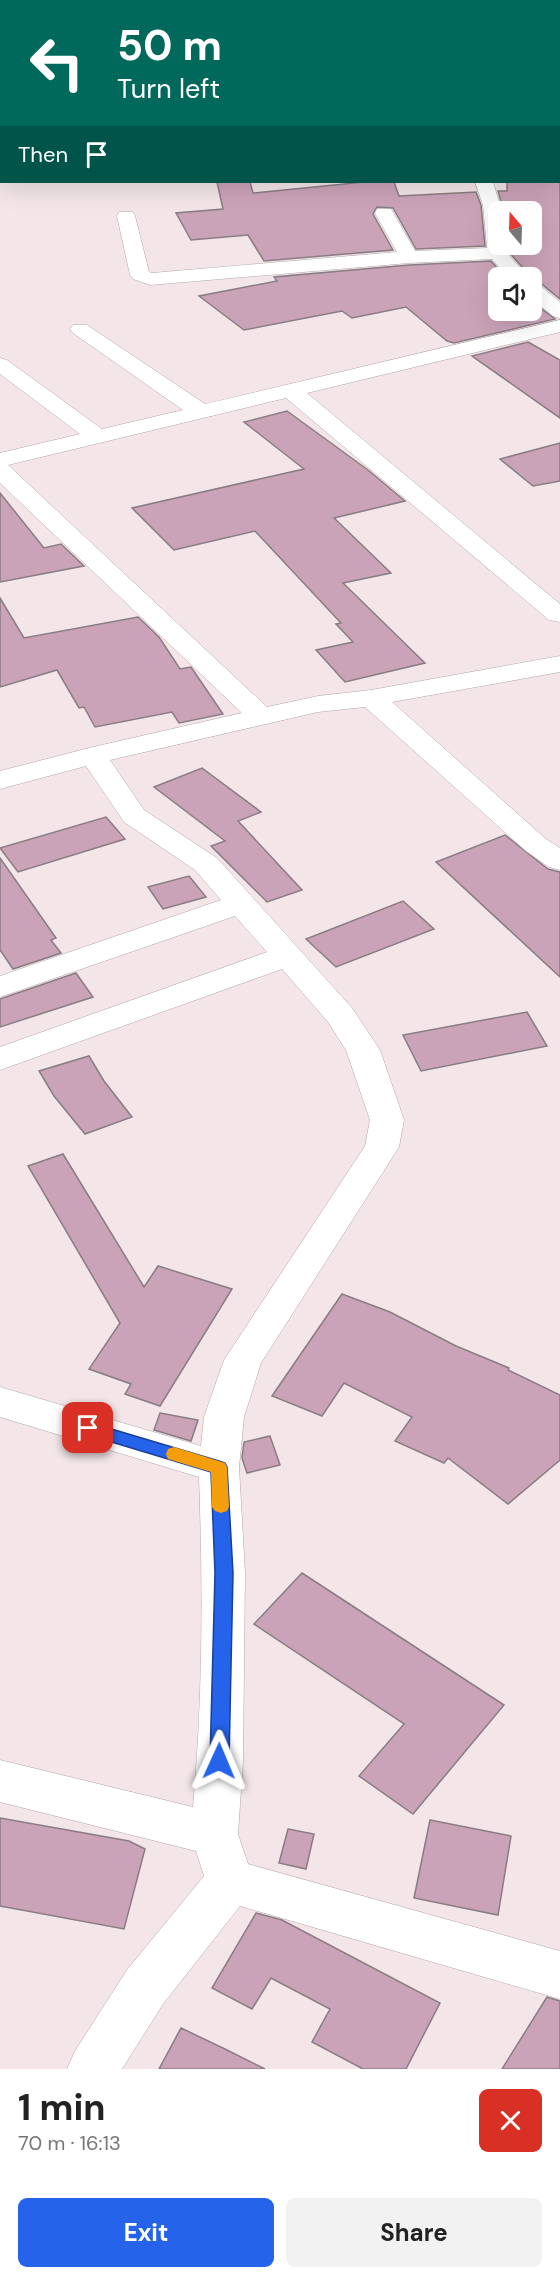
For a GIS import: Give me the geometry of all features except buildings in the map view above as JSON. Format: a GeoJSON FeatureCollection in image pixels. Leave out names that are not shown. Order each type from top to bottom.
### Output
{"type":"FeatureCollection","features":[{"type":"Feature","properties":{"kind":"street"},"geometry":{"type":"LineString","coordinates":[[484,183],[491,201]]}},
{"type":"Feature","properties":{"kind":"street"},"geometry":{"type":"LineString","coordinates":[[384,213],[408,257]]}},
{"type":"Feature","properties":{"kind":"street"},"geometry":{"type":"LineString","coordinates":[[126,216],[140,275],[143,278],[408,257],[488,253]]}},
{"type":"Feature","properties":{"kind":"street"},"geometry":{"type":"LineString","coordinates":[[499,255],[510,267]]}},
{"type":"Feature","properties":{"kind":"street"},"geometry":{"type":"LineString","coordinates":[[542,297],[560,312]]}},
{"type":"Feature","properties":{"kind":"street"},"geometry":{"type":"LineString","coordinates":[[0,460],[560,326]]}},
{"type":"Feature","properties":{"kind":"street"},"geometry":{"type":"LineString","coordinates":[[80,329],[201,412]]}},
{"type":"Feature","properties":{"kind":"street"},"geometry":{"type":"LineString","coordinates":[[0,364],[98,437]]}},
{"type":"Feature","properties":{"kind":"street"},"geometry":{"type":"LineString","coordinates":[[290,390],[559,615]]}},
{"type":"Feature","properties":{"kind":"street"},"geometry":{"type":"LineString","coordinates":[[0,470],[263,718]]}},
{"type":"Feature","properties":{"kind":"street"},"geometry":{"type":"LineString","coordinates":[[0,780],[93,754],[318,704],[371,698],[560,664]]}},
{"type":"Feature","properties":{"kind":"street"},"geometry":{"type":"LineString","coordinates":[[371,698],[536,845],[560,861]]}},
{"type":"Feature","properties":{"kind":"street"},"geometry":{"type":"LineString","coordinates":[[93,754],[134,816],[206,864],[340,1015],[363,1050],[387,1120],[382,1148],[243,1360],[224,1417],[219,1467],[224,1584],[219,1761],[214,1834],[230,1881]]}},
{"type":"Feature","properties":{"kind":"street"},"geometry":{"type":"LineString","coordinates":[[0,987],[242,903]]}},
{"type":"Feature","properties":{"kind":"street"},"geometry":{"type":"LineString","coordinates":[[0,1059],[287,956]]}},
{"type":"Feature","properties":{"kind":"street"},"geometry":{"type":"LineString","coordinates":[[0,1402],[219,1467]]}},
{"type":"Feature","properties":{"kind":"street"},"geometry":{"type":"LineString","coordinates":[[0,1781],[214,1834]]}},
{"type":"Feature","properties":{"kind":"street"},"geometry":{"type":"LineString","coordinates":[[230,1881],[560,1975]]}},
{"type":"Feature","properties":{"kind":"street"},"geometry":{"type":"LineString","coordinates":[[93,2069],[145,1987],[230,1881]]}},
{"type":"Feature","properties":{"kind":"slow traffic"},"geometry":{"type":"LineString","coordinates":[[174,1454],[219,1467],[221,1507]]}},
{"type":"Feature","properties":{"kind":"route"},"geometry":{"type":"LineString","coordinates":[[88,1428],[219,1467],[224,1573],[219,1761]]}}]}
